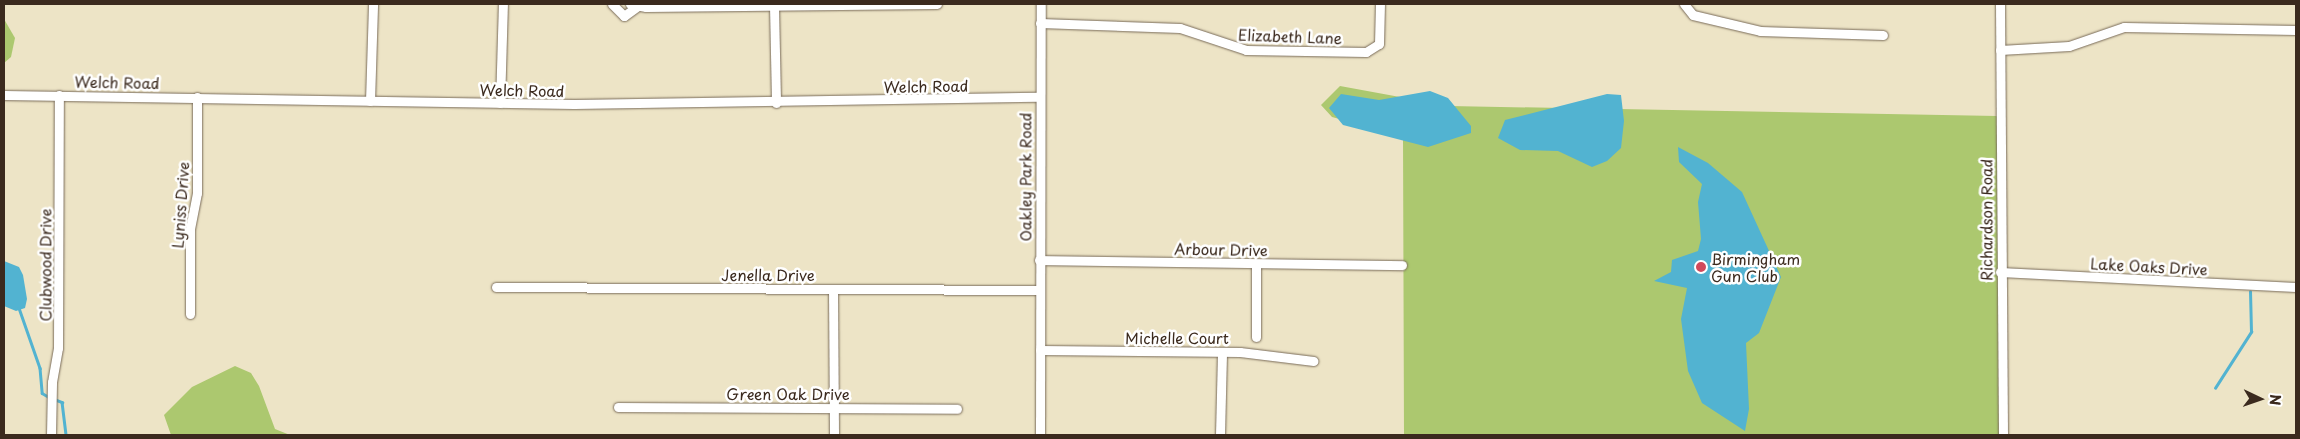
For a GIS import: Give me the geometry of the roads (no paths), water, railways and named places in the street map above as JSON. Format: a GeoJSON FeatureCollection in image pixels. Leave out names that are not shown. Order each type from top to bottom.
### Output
{"type":"FeatureCollection","features":[{"type":"Feature","properties":{"kind":"street"},"geometry":{"type":"LineString","coordinates":[[370,101],[372,4]]}},
{"type":"Feature","properties":{"kind":"street"},"geometry":{"type":"LineString","coordinates":[[500,103],[503,4]]}},
{"type":"Feature","properties":{"kind":"street"},"geometry":{"type":"LineString","coordinates":[[612,4],[621,15],[634,5],[937,4]]}},
{"type":"Feature","properties":{"kind":"street","name":"Oakley Park Road"},"geometry":{"type":"LineString","coordinates":[[1040,435],[1039,97],[1041,4]]}},
{"type":"Feature","properties":{"kind":"street","name":"Elizabeth Lane"},"geometry":{"type":"LineString","coordinates":[[1040,23],[1180,28],[1246,50],[1366,52],[1379,44],[1380,4]]}},
{"type":"Feature","properties":{"kind":"street"},"geometry":{"type":"LineString","coordinates":[[1684,4],[1693,15],[1760,31],[1883,35]]}},
{"type":"Feature","properties":{"kind":"street","name":"Richardson Road"},"geometry":{"type":"LineString","coordinates":[[2000,4],[2000,272],[2003,435]]}},
{"type":"Feature","properties":{"kind":"street"},"geometry":{"type":"LineString","coordinates":[[774,6],[776,103]]}},
{"type":"Feature","properties":{"kind":"street"},"geometry":{"type":"LineString","coordinates":[[2000,50],[2069,46],[2124,27],[2296,30]]}},
{"type":"Feature","properties":{"kind":"street","name":"Welch Road"},"geometry":{"type":"LineString","coordinates":[[4,95],[500,103],[776,103],[1039,97]]}},
{"type":"Feature","properties":{"kind":"street","name":"Clubwood Drive"},"geometry":{"type":"LineString","coordinates":[[52,435],[52,382],[58,348],[59,95]]}},
{"type":"Feature","properties":{"kind":"street","name":"Lyniss Drive"},"geometry":{"type":"LineString","coordinates":[[190,314],[190,229],[197,193],[197,97]]}},
{"type":"Feature","properties":{"kind":"street","name":"Arbour Drive"},"geometry":{"type":"LineString","coordinates":[[1039,260],[1402,265]]}},
{"type":"Feature","properties":{"kind":"street"},"geometry":{"type":"LineString","coordinates":[[1256,264],[1256,337]]}},
{"type":"Feature","properties":{"kind":"street","name":"Lake Oaks Drive"},"geometry":{"type":"LineString","coordinates":[[2000,272],[2296,287]]}},
{"type":"Feature","properties":{"kind":"street","name":"Jenella Drive"},"geometry":{"type":"LineString","coordinates":[[496,286],[1039,290]]}},
{"type":"Feature","properties":{"kind":"street"},"geometry":{"type":"LineString","coordinates":[[833,289],[834,435]]}},
{"type":"Feature","properties":{"kind":"street","name":"Michelle Court"},"geometry":{"type":"LineString","coordinates":[[1040,350],[1222,353],[1313,361]]}},
{"type":"Feature","properties":{"kind":"street"},"geometry":{"type":"LineString","coordinates":[[1220,435],[1222,353]]}},
{"type":"Feature","properties":{"kind":"street","name":"Green Oak Drive"},"geometry":{"type":"LineString","coordinates":[[618,407],[957,409]]}},
{"type":"Feature","properties":{"kind":"water"},"geometry":{"type":"Polygon","coordinates":[[[1430,91],[1448,98],[1471,126],[1471,133],[1428,147],[1343,125],[1329,108],[1341,94],[1379,100],[1430,91]]]}},
{"type":"Feature","properties":{"kind":"water"},"geometry":{"type":"Polygon","coordinates":[[[1607,94],[1621,95],[1624,121],[1621,148],[1607,161],[1592,167],[1558,151],[1520,150],[1498,138],[1505,120],[1607,94]]]}},
{"type":"Feature","properties":{"kind":"water"},"geometry":{"type":"Polygon","coordinates":[[[1678,147],[1708,163],[1742,192],[1781,277],[1759,333],[1746,343],[1749,409],[1745,431],[1702,403],[1688,371],[1681,319],[1687,288],[1654,281],[1671,272],[1672,260],[1698,251],[1701,239],[1698,202],[1702,184],[1679,162],[1678,147]]]}},
{"type":"Feature","properties":{"kind":"water"},"geometry":{"type":"Polygon","coordinates":[[[4,261],[19,267],[23,275],[27,299],[25,308],[16,311],[4,306],[4,261]]]}},
{"type":"Feature","properties":{"kind":"waterway"},"geometry":{"type":"LineString","coordinates":[[2215,388],[2251,332],[2250,292]]}},
{"type":"Feature","properties":{"kind":"waterway"},"geometry":{"type":"LineString","coordinates":[[19,308],[40,368],[42,393],[49,397]]}},
{"type":"Feature","properties":{"kind":"waterway"},"geometry":{"type":"LineString","coordinates":[[54,399],[62,402],[66,435]]}},
{"type":"Feature","properties":{"kind":"place","name":"Birmingham Gun Club"},"geometry":{"type":"Point","coordinates":[1701,267]}}]}
